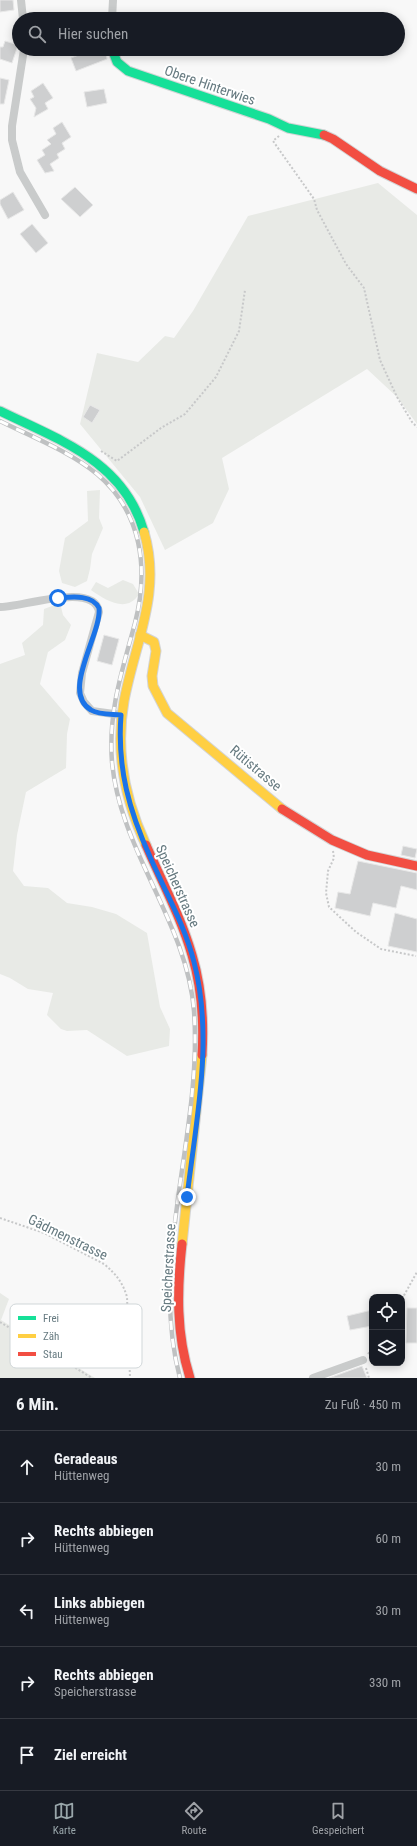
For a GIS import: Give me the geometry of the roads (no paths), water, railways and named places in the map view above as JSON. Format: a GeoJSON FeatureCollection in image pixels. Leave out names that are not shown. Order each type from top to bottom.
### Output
{"type":"FeatureCollection","features":[{"type":"Feature","properties":{"kind":"main road","name":"Obere Hinterwies"},"geometry":{"type":"LineString","coordinates":[[113,56],[117,62],[128,71],[269,119],[288,128],[323,135],[333,139],[380,171],[417,189]]}},
{"type":"Feature","properties":{"kind":"main road","name":"Speicherstrasse"},"geometry":{"type":"LineString","coordinates":[[0,411],[87,455],[108,472],[123,488],[133,503],[146,533],[152,564],[150,595],[130,670],[121,715],[121,760],[127,798],[140,835],[188,941],[194,962],[202,1011],[202,1062],[179,1271],[179,1324],[182,1346],[190,1378]]}},
{"type":"Feature","properties":{"kind":"main road","name":"Rütistrasse"},"geometry":{"type":"LineString","coordinates":[[140,635],[154,642],[157,652],[152,677],[153,688],[158,700],[167,713],[290,815],[332,840],[367,855],[417,866]]}},
{"type":"Feature","properties":{"kind":"street"},"geometry":{"type":"LineString","coordinates":[[21,0],[22,12]]}},
{"type":"Feature","properties":{"kind":"street"},"geometry":{"type":"LineString","coordinates":[[112,12],[113,0]]}},
{"type":"Feature","properties":{"kind":"street"},"geometry":{"type":"LineString","coordinates":[[23,56],[12,126],[12,140],[20,172],[45,215]]}},
{"type":"Feature","properties":{"kind":"street"},"geometry":{"type":"LineString","coordinates":[[0,608],[58,598],[88,599],[95,603],[99,612],[82,673],[80,687],[82,699],[86,706],[92,711],[121,715]]}},
{"type":"Feature","properties":{"kind":"street"},"geometry":{"type":"LineString","coordinates":[[313,1378],[363,1360]]}},
{"type":"Feature","properties":{"kind":"railway"},"geometry":{"type":"LineString","coordinates":[[0,421],[75,458],[97,474],[112,489],[124,506],[138,542],[141,562],[139,603],[117,692],[111,744],[112,762],[118,795],[127,826],[179,947],[189,978],[194,1011],[195,1057],[191,1103],[178,1195],[170,1287],[172,1333],[180,1378]]}}]}
